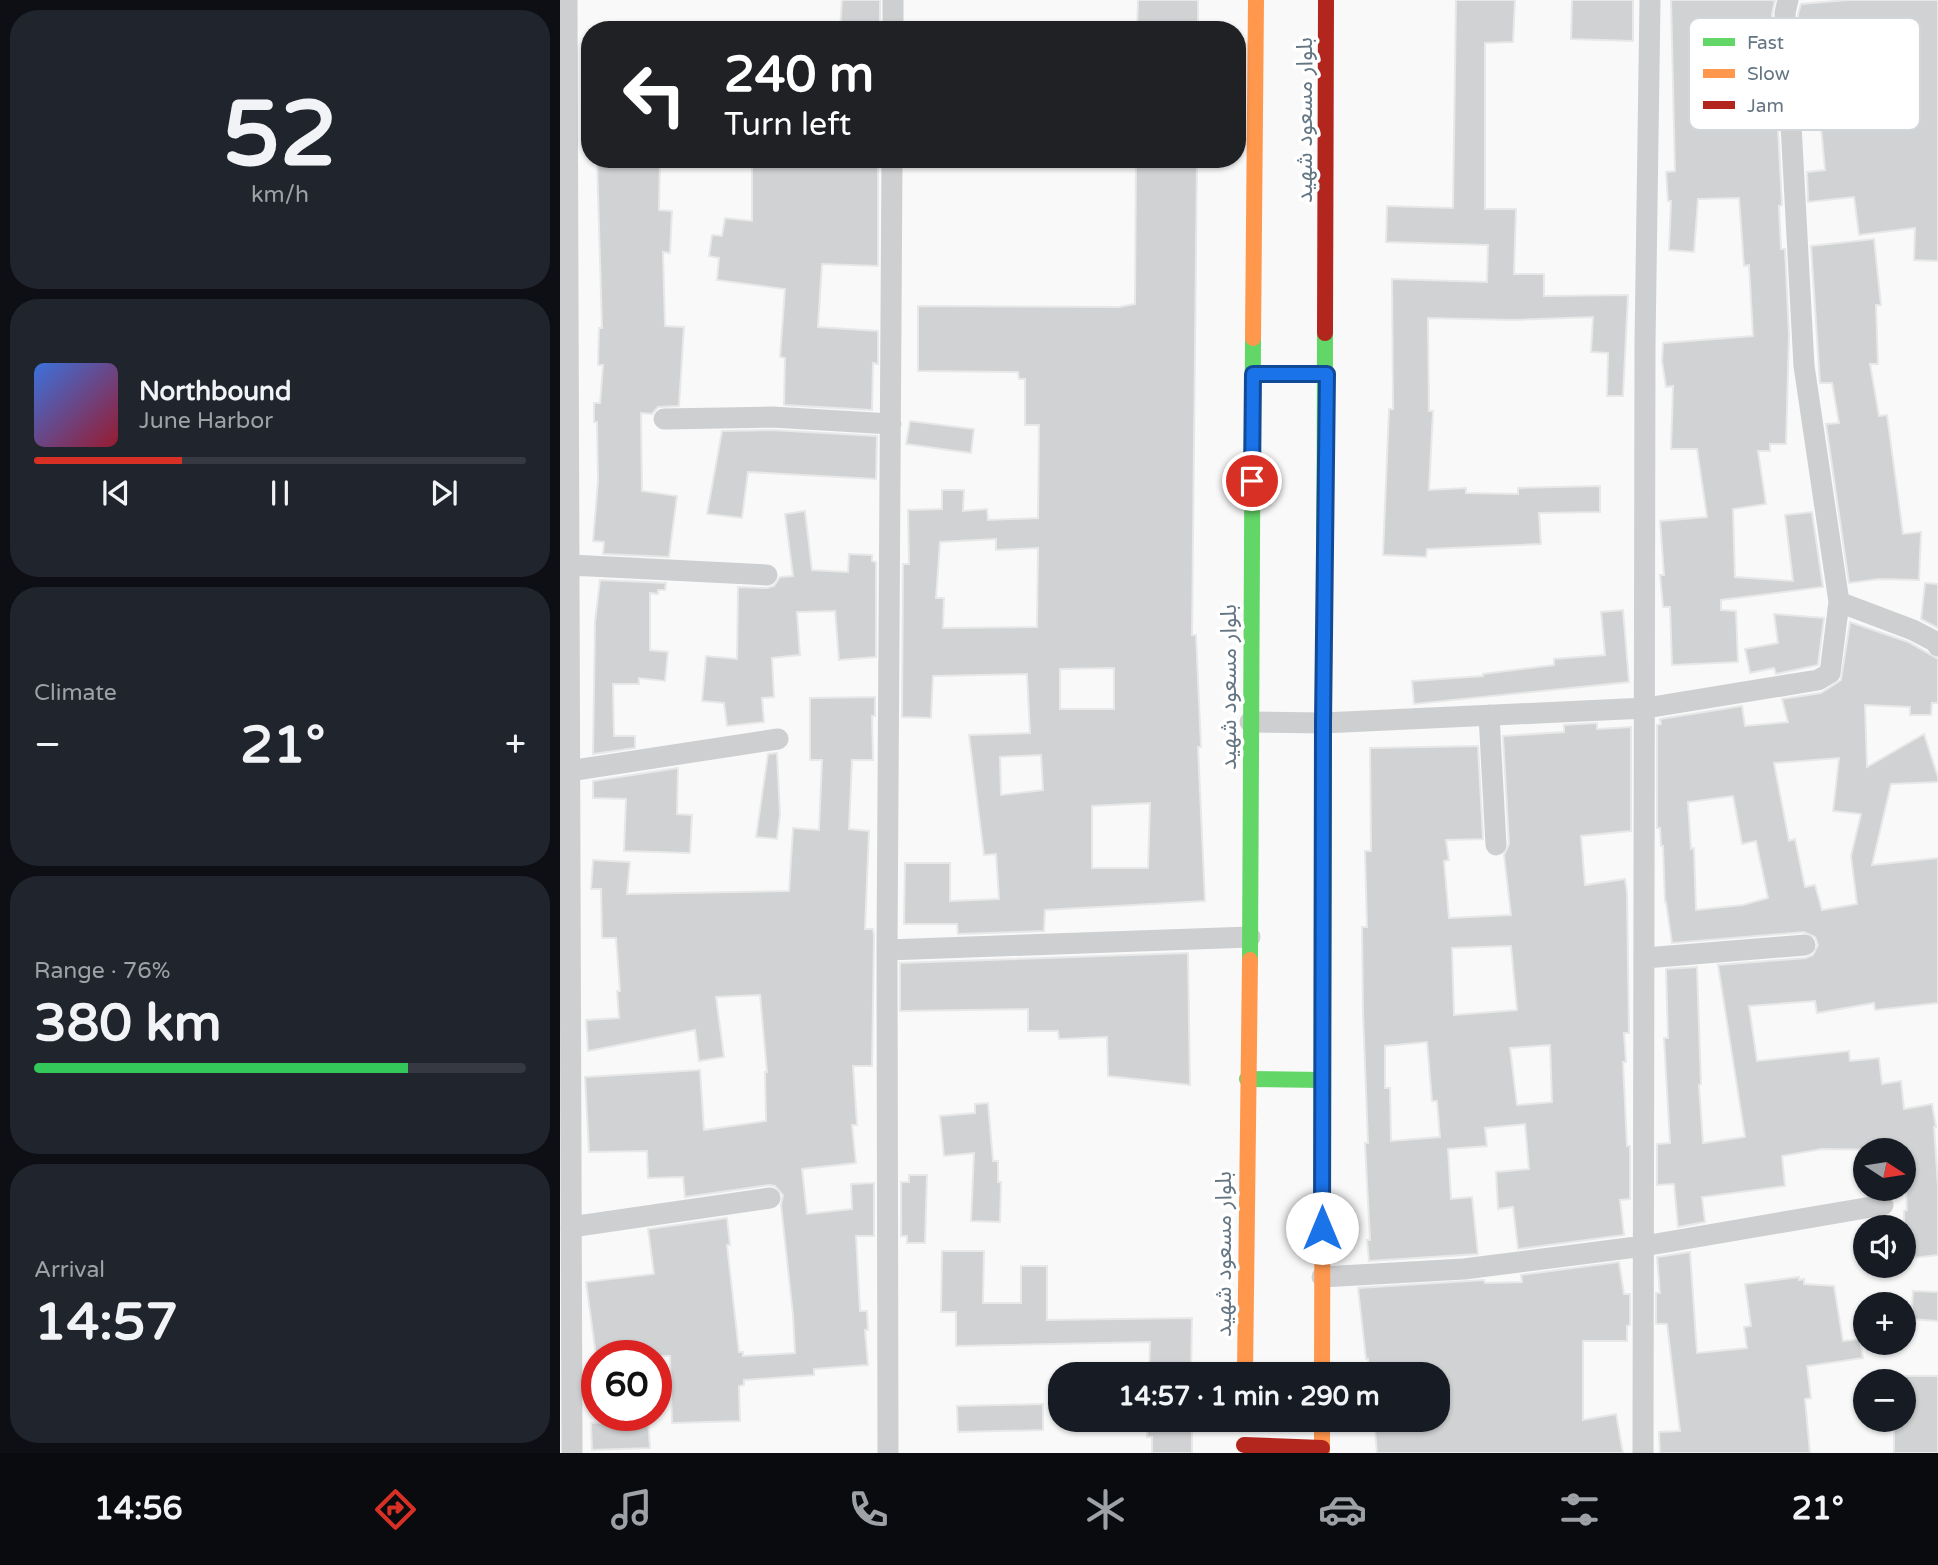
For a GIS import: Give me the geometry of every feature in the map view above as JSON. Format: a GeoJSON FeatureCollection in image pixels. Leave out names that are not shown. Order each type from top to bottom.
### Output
{"type":"FeatureCollection","features":[{"type":"Feature","properties":{"kind":"main road","name":"بلوار مسعود شهید"},"geometry":{"type":"LineString","coordinates":[[1245,1362],[1256,0]]}},
{"type":"Feature","properties":{"kind":"main road","name":"بلوار مسعود شهید"},"geometry":{"type":"LineString","coordinates":[[1322,1362],[1326,0]]}},
{"type":"Feature","properties":{"kind":"main road"},"geometry":{"type":"LineString","coordinates":[[1253,374],[1327,374]]}},
{"type":"Feature","properties":{"kind":"main road"},"geometry":{"type":"LineString","coordinates":[[1247,1079],[1323,1080]]}},
{"type":"Feature","properties":{"kind":"main road"},"geometry":{"type":"LineString","coordinates":[[1244,1443],[1322,1451],[1322,1432]]}},
{"type":"Feature","properties":{"kind":"street"},"geometry":{"type":"LineString","coordinates":[[567,0],[572,1453]]}},
{"type":"Feature","properties":{"kind":"street"},"geometry":{"type":"LineString","coordinates":[[893,21],[894,0]]}},
{"type":"Feature","properties":{"kind":"street"},"geometry":{"type":"LineString","coordinates":[[1643,1453],[1645,344],[1650,0]]}},
{"type":"Feature","properties":{"kind":"street"},"geometry":{"type":"LineString","coordinates":[[1785,18],[1787,0]]}},
{"type":"Feature","properties":{"kind":"street"},"geometry":{"type":"LineString","coordinates":[[1250,722],[1323,723],[1646,708],[1818,680],[1830,673],[1839,602],[1804,366],[1791,130]]}},
{"type":"Feature","properties":{"kind":"street"},"geometry":{"type":"LineString","coordinates":[[888,1453],[887,950],[892,168]]}},
{"type":"Feature","properties":{"kind":"street"},"geometry":{"type":"LineString","coordinates":[[664,419],[772,417],[891,424]]}},
{"type":"Feature","properties":{"kind":"street"},"geometry":{"type":"LineString","coordinates":[[570,565],[767,575]]}},
{"type":"Feature","properties":{"kind":"street"},"geometry":{"type":"LineString","coordinates":[[1839,602],[1913,630],[1936,642],[1938,646]]}},
{"type":"Feature","properties":{"kind":"street"},"geometry":{"type":"LineString","coordinates":[[1489,715],[1496,845]]}},
{"type":"Feature","properties":{"kind":"street"},"geometry":{"type":"LineString","coordinates":[[569,771],[778,739]]}},
{"type":"Feature","properties":{"kind":"street"},"geometry":{"type":"LineString","coordinates":[[887,950],[1250,937]]}},
{"type":"Feature","properties":{"kind":"street"},"geometry":{"type":"LineString","coordinates":[[1645,958],[1805,945]]}},
{"type":"Feature","properties":{"kind":"street"},"geometry":{"type":"LineString","coordinates":[[571,1227],[770,1198]]}},
{"type":"Feature","properties":{"kind":"street"},"geometry":{"type":"LineString","coordinates":[[1322,1278],[1464,1269],[1644,1246],[1883,1205]]}},
{"type":"Feature","properties":{"kind":"building"},"geometry":{"type":"Polygon","coordinates":[[[842,0],[880,0],[880,21],[841,21],[842,0]]]}},
{"type":"Feature","properties":{"kind":"building"},"geometry":{"type":"Polygon","coordinates":[[[1138,0],[1198,0],[1198,21],[1137,21],[1138,0]]]}},
{"type":"Feature","properties":{"kind":"building"},"geometry":{"type":"Polygon","coordinates":[[[1456,0],[1515,0],[1513,42],[1485,43],[1485,209],[1516,209],[1514,274],[1544,274],[1544,296],[1628,295],[1623,396],[1607,396],[1608,353],[1591,352],[1593,317],[1513,320],[1428,318],[1429,411],[1433,411],[1429,490],[1466,488],[1466,493],[1518,494],[1518,488],[1600,486],[1600,512],[1539,513],[1541,544],[1427,549],[1426,557],[1383,555],[1389,409],[1393,409],[1392,279],[1487,282],[1488,245],[1386,242],[1387,206],[1453,208],[1456,0]]]}},
{"type":"Feature","properties":{"kind":"building"},"geometry":{"type":"Polygon","coordinates":[[[1572,0],[1633,0],[1633,41],[1571,39],[1572,0]]]}},
{"type":"Feature","properties":{"kind":"building"},"geometry":{"type":"Polygon","coordinates":[[[1671,0],[1775,0],[1772,18],[1689,18],[1689,130],[1778,130],[1781,249],[1785,249],[1789,335],[1786,444],[1770,444],[1770,451],[1758,451],[1766,504],[1733,509],[1735,577],[1793,581],[1785,515],[1812,512],[1823,587],[1721,600],[1721,610],[1736,611],[1738,662],[1672,665],[1670,607],[1663,607],[1660,575],[1664,575],[1660,521],[1707,517],[1697,449],[1671,449],[1673,386],[1666,387],[1662,361],[1663,343],[1753,336],[1749,265],[1744,266],[1739,198],[1698,199],[1694,252],[1669,250],[1671,201],[1668,201],[1666,172],[1675,171],[1671,0]]]}},
{"type":"Feature","properties":{"kind":"building"},"geometry":{"type":"Polygon","coordinates":[[[1847,0],[1938,0],[1938,261],[1914,260],[1915,228],[1859,235],[1854,197],[1808,202],[1807,172],[1825,170],[1821,130],[1920,130],[1920,18],[1798,18],[1801,4],[1847,0]]]}},
{"type":"Feature","properties":{"kind":"building"},"geometry":{"type":"Polygon","coordinates":[[[597,168],[660,168],[659,210],[672,211],[670,253],[663,252],[665,326],[684,327],[679,406],[658,407],[652,414],[641,413],[642,491],[677,496],[669,557],[603,554],[604,542],[593,541],[598,481],[594,403],[600,403],[603,365],[598,365],[599,328],[602,328],[597,168]]]}},
{"type":"Feature","properties":{"kind":"building"},"geometry":{"type":"Polygon","coordinates":[[[752,168],[878,168],[878,266],[822,264],[818,327],[878,331],[878,364],[873,363],[872,410],[784,405],[785,358],[780,357],[785,289],[717,280],[719,258],[709,256],[712,235],[722,236],[725,218],[752,221],[752,168]]]}},
{"type":"Feature","properties":{"kind":"building"},"geometry":{"type":"Polygon","coordinates":[[[1136,168],[1197,168],[1192,635],[1196,635],[1205,901],[1045,910],[1044,931],[958,934],[957,924],[904,924],[905,863],[950,863],[950,901],[999,899],[996,854],[984,855],[969,735],[1030,733],[1027,674],[933,676],[931,718],[902,717],[903,564],[909,564],[908,510],[942,509],[942,490],[964,490],[963,511],[987,509],[988,520],[1038,518],[1039,425],[1025,425],[1025,379],[1019,379],[1018,372],[918,371],[918,306],[1119,307],[1135,304],[1136,168]],[[996,539],[940,542],[936,598],[944,598],[943,628],[1037,627],[1038,548],[996,550],[996,539]],[[1114,668],[1060,669],[1060,709],[1114,709],[1114,668]],[[1041,755],[1000,757],[1001,795],[1043,790],[1041,755]],[[1150,803],[1092,806],[1092,868],[1148,868],[1150,803]]]}},
{"type":"Feature","properties":{"kind":"building"},"geometry":{"type":"Polygon","coordinates":[[[1874,239],[1881,305],[1876,305],[1878,364],[1870,364],[1879,416],[1887,415],[1903,534],[1921,532],[1919,580],[1879,579],[1849,583],[1826,424],[1839,423],[1832,383],[1820,383],[1811,246],[1874,239]]]}},
{"type":"Feature","properties":{"kind":"building"},"geometry":{"type":"Polygon","coordinates":[[[910,421],[974,429],[971,453],[906,444],[910,421]]]}},
{"type":"Feature","properties":{"kind":"building"},"geometry":{"type":"Polygon","coordinates":[[[772,430],[877,436],[876,479],[748,472],[742,518],[707,514],[722,431],[772,430]]]}},
{"type":"Feature","properties":{"kind":"building"},"geometry":{"type":"Polygon","coordinates":[[[805,511],[812,570],[848,572],[849,554],[872,555],[872,561],[876,562],[876,657],[839,660],[835,611],[797,612],[800,655],[772,658],[774,697],[762,698],[764,722],[727,726],[724,703],[702,701],[706,656],[737,659],[738,587],[767,588],[774,586],[780,577],[793,576],[785,514],[805,511]]]}},
{"type":"Feature","properties":{"kind":"building"},"geometry":{"type":"Polygon","coordinates":[[[600,580],[666,583],[665,590],[658,590],[658,594],[650,593],[650,650],[668,652],[665,681],[639,678],[639,684],[613,684],[614,736],[635,736],[635,748],[593,754],[595,622],[600,580]]]}},
{"type":"Feature","properties":{"kind":"building"},"geometry":{"type":"Polygon","coordinates":[[[1925,583],[1938,584],[1938,628],[1921,619],[1925,583]]]}},
{"type":"Feature","properties":{"kind":"building"},"geometry":{"type":"Polygon","coordinates":[[[1623,610],[1629,682],[1414,704],[1412,681],[1483,676],[1554,665],[1554,659],[1605,655],[1601,612],[1623,610]]]}},
{"type":"Feature","properties":{"kind":"building"},"geometry":{"type":"Polygon","coordinates":[[[1774,614],[1824,618],[1818,665],[1776,674],[1774,668],[1750,673],[1745,649],[1778,643],[1774,614]]]}},
{"type":"Feature","properties":{"kind":"building"},"geometry":{"type":"Polygon","coordinates":[[[1850,622],[1908,642],[1938,659],[1938,703],[1932,703],[1931,715],[1910,715],[1910,707],[1865,705],[1867,767],[1924,734],[1938,777],[1938,782],[1891,784],[1872,865],[1938,858],[1938,1003],[1875,1010],[1874,1003],[1817,1013],[1815,1001],[1749,1006],[1757,1061],[1849,1051],[1850,1061],[1879,1058],[1882,1084],[1901,1081],[1904,1109],[1932,1104],[1936,1127],[1938,1255],[1916,1258],[1916,1215],[1904,1215],[1907,1201],[1916,1201],[1916,1138],[1853,1138],[1853,1149],[1822,1149],[1782,1156],[1785,1186],[1702,1197],[1705,1222],[1678,1227],[1674,1184],[1657,1185],[1657,1144],[1670,1143],[1664,1038],[1668,1038],[1666,969],[1697,967],[1703,1143],[1745,1137],[1718,965],[1806,958],[1813,955],[1818,945],[1815,937],[1804,932],[1672,943],[1665,902],[1663,846],[1660,828],[1657,828],[1657,725],[1661,724],[1660,719],[1742,706],[1745,726],[1788,722],[1782,699],[1821,693],[1841,680],[1850,622]],[[1839,758],[1774,763],[1789,841],[1795,839],[1805,887],[1815,885],[1822,910],[1857,904],[1851,856],[1861,814],[1833,811],[1839,758]],[[1733,796],[1688,802],[1691,849],[1694,848],[1696,910],[1743,905],[1768,898],[1756,841],[1742,844],[1733,796]]]}},
{"type":"Feature","properties":{"kind":"building"},"geometry":{"type":"Polygon","coordinates":[[[875,697],[875,716],[872,716],[873,760],[852,760],[849,829],[869,831],[865,929],[873,929],[874,936],[872,1066],[853,1066],[857,1125],[852,1125],[856,1163],[802,1169],[807,1214],[852,1209],[851,1184],[874,1183],[874,1236],[856,1236],[860,1311],[867,1311],[868,1330],[865,1330],[868,1365],[814,1369],[814,1375],[744,1380],[744,1385],[739,1386],[740,1421],[672,1423],[672,1340],[594,1340],[586,1282],[654,1274],[648,1229],[727,1218],[730,1245],[727,1245],[739,1352],[743,1352],[743,1356],[795,1353],[781,1205],[783,1195],[775,1186],[769,1185],[685,1197],[683,1177],[648,1178],[647,1151],[589,1152],[585,1077],[700,1070],[704,1130],[766,1121],[767,1072],[760,995],[716,997],[724,1057],[699,1061],[695,1030],[588,1051],[586,1020],[619,1018],[617,991],[620,991],[616,938],[602,938],[601,889],[591,889],[593,860],[630,862],[627,894],[789,891],[793,828],[819,830],[822,760],[810,760],[810,698],[875,697]]]}},
{"type":"Feature","properties":{"kind":"building"},"geometry":{"type":"Polygon","coordinates":[[[1597,723],[1597,729],[1631,727],[1631,831],[1581,836],[1585,885],[1625,879],[1627,893],[1629,1033],[1624,1033],[1626,1062],[1623,1062],[1627,1146],[1630,1146],[1630,1199],[1620,1200],[1624,1235],[1518,1249],[1513,1207],[1498,1209],[1496,1172],[1529,1169],[1525,1124],[1485,1128],[1487,1146],[1448,1149],[1451,1199],[1472,1197],[1478,1254],[1369,1261],[1362,927],[1367,927],[1365,851],[1371,851],[1370,748],[1478,746],[1483,839],[1446,840],[1449,860],[1444,861],[1449,918],[1511,915],[1504,855],[1509,844],[1503,736],[1564,732],[1564,725],[1597,723]],[[1511,946],[1452,948],[1454,1015],[1517,1010],[1511,946]],[[1427,1042],[1385,1046],[1385,1088],[1390,1088],[1391,1141],[1440,1137],[1437,1101],[1432,1101],[1427,1042]],[[1550,1045],[1510,1048],[1517,1105],[1552,1102],[1550,1045]]]}},
{"type":"Feature","properties":{"kind":"building"},"geometry":{"type":"Polygon","coordinates":[[[777,753],[780,814],[777,839],[756,837],[768,754],[777,753]]]}},
{"type":"Feature","properties":{"kind":"building"},"geometry":{"type":"Polygon","coordinates":[[[678,768],[677,814],[692,815],[690,853],[624,851],[626,799],[593,798],[593,781],[678,768]]]}},
{"type":"Feature","properties":{"kind":"building"},"geometry":{"type":"Polygon","coordinates":[[[1188,953],[1190,1085],[1108,1076],[1107,1037],[1059,1039],[1058,1031],[1028,1031],[1028,1009],[900,1011],[900,963],[1188,953]]]}},
{"type":"Feature","properties":{"kind":"building"},"geometry":{"type":"Polygon","coordinates":[[[988,1103],[993,1161],[998,1161],[998,1182],[1001,1182],[1000,1222],[971,1221],[974,1153],[944,1156],[940,1116],[975,1113],[975,1104],[988,1103]]]}},
{"type":"Feature","properties":{"kind":"building"},"geometry":{"type":"Polygon","coordinates":[[[909,1175],[927,1175],[925,1243],[907,1243],[907,1236],[901,1236],[901,1182],[909,1182],[909,1175]]]}},
{"type":"Feature","properties":{"kind":"building"},"geometry":{"type":"Polygon","coordinates":[[[942,1251],[984,1251],[983,1303],[1021,1303],[1021,1266],[1047,1266],[1047,1320],[1192,1318],[1191,1362],[1149,1362],[1150,1342],[956,1346],[956,1312],[941,1312],[942,1251]]]}},
{"type":"Feature","properties":{"kind":"building"},"geometry":{"type":"Polygon","coordinates":[[[1690,1252],[1697,1353],[1747,1348],[1744,1327],[1751,1326],[1745,1284],[1799,1277],[1799,1280],[1804,1279],[1804,1284],[1834,1286],[1843,1341],[1853,1340],[1853,1355],[1863,1355],[1863,1358],[1807,1366],[1811,1398],[1805,1399],[1810,1453],[1660,1453],[1659,1432],[1680,1431],[1667,1324],[1656,1324],[1656,1293],[1660,1293],[1657,1257],[1690,1252]]]}},
{"type":"Feature","properties":{"kind":"building"},"geometry":{"type":"Polygon","coordinates":[[[1619,1262],[1624,1294],[1630,1294],[1627,1341],[1583,1341],[1583,1420],[1616,1414],[1623,1453],[1377,1453],[1375,1432],[1450,1432],[1450,1362],[1368,1362],[1358,1288],[1484,1280],[1485,1283],[1522,1282],[1521,1275],[1619,1262]]]}},
{"type":"Feature","properties":{"kind":"building"},"geometry":{"type":"Polygon","coordinates":[[[1913,1291],[1938,1292],[1938,1321],[1916,1319],[1916,1292],[1913,1291]]]}},
{"type":"Feature","properties":{"kind":"building"},"geometry":{"type":"Polygon","coordinates":[[[1916,1376],[1938,1376],[1938,1453],[1894,1453],[1894,1432],[1916,1432],[1916,1376]]]}},
{"type":"Feature","properties":{"kind":"building"},"geometry":{"type":"Polygon","coordinates":[[[1043,1404],[1043,1430],[958,1432],[957,1406],[1043,1404]]]}},
{"type":"Feature","properties":{"kind":"building"},"geometry":{"type":"Polygon","coordinates":[[[591,1431],[649,1431],[650,1448],[592,1450],[591,1431]]]}},
{"type":"Feature","properties":{"kind":"building"},"geometry":{"type":"Polygon","coordinates":[[[1147,1432],[1192,1432],[1192,1453],[1152,1453],[1152,1437],[1147,1437],[1147,1432]]]}},
{"type":"Feature","properties":{"kind":"traffic: fast"},"geometry":{"type":"LineString","coordinates":[[1323,1028],[1325,333]]}},
{"type":"Feature","properties":{"kind":"traffic: fast"},"geometry":{"type":"LineString","coordinates":[[1250,960],[1253,338]]}},
{"type":"Feature","properties":{"kind":"traffic: fast"},"geometry":{"type":"LineString","coordinates":[[1247,1079],[1323,1080]]}},
{"type":"Feature","properties":{"kind":"traffic: slow"},"geometry":{"type":"LineString","coordinates":[[1253,338],[1256,0]]}},
{"type":"Feature","properties":{"kind":"traffic: slow"},"geometry":{"type":"LineString","coordinates":[[1245,1362],[1250,960]]}},
{"type":"Feature","properties":{"kind":"traffic: slow"},"geometry":{"type":"LineString","coordinates":[[1322,1362],[1323,1028]]}},
{"type":"Feature","properties":{"kind":"traffic: slow"},"geometry":{"type":"LineString","coordinates":[[1322,1432],[1322,1453]]}},
{"type":"Feature","properties":{"kind":"traffic: jam"},"geometry":{"type":"LineString","coordinates":[[1325,333],[1326,0]]}},
{"type":"Feature","properties":{"kind":"traffic: jam"},"geometry":{"type":"LineString","coordinates":[[1253,374],[1327,374]]}},
{"type":"Feature","properties":{"kind":"traffic: jam"},"geometry":{"type":"LineString","coordinates":[[1244,1445],[1322,1448]]}},
{"type":"Feature","properties":{"kind":"route"},"geometry":{"type":"LineString","coordinates":[[1252,481],[1253,374],[1327,374],[1322,1228]]}}]}
